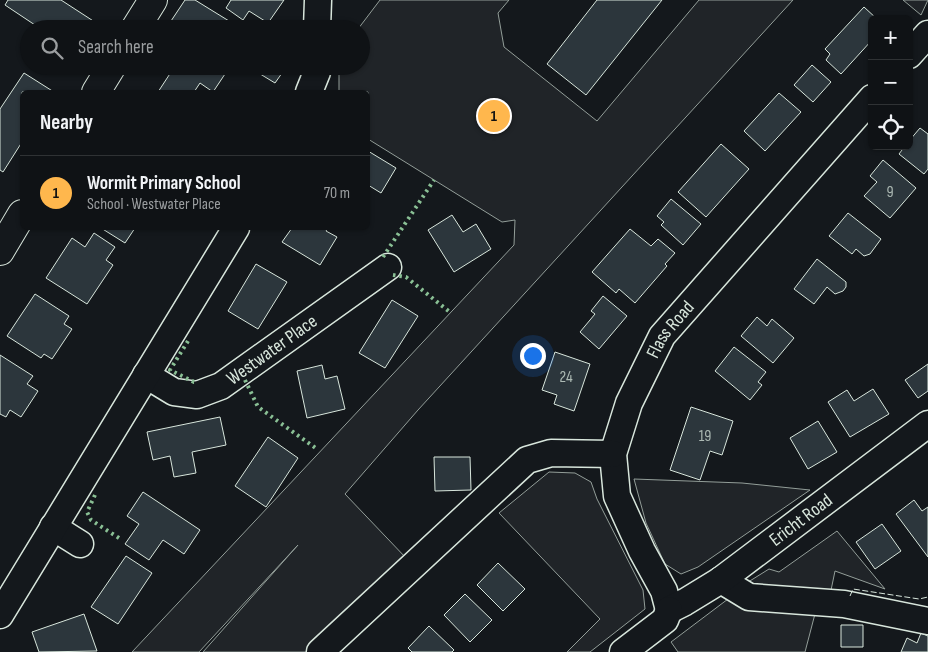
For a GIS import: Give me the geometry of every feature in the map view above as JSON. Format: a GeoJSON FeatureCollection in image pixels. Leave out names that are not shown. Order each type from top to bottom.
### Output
{"type":"FeatureCollection","features":[{"type":"Feature","properties":{"kind":"main road"},"geometry":{"type":"LineString","coordinates":[[141,20],[153,0]]}},
{"type":"Feature","properties":{"kind":"main road"},"geometry":{"type":"LineString","coordinates":[[97,90],[106,75]]}},
{"type":"Feature","properties":{"kind":"main road"},"geometry":{"type":"LineString","coordinates":[[0,251],[20,217]]}},
{"type":"Feature","properties":{"kind":"street"},"geometry":{"type":"LineString","coordinates":[[317,20],[318,0]]}},
{"type":"Feature","properties":{"kind":"street"},"geometry":{"type":"LineString","coordinates":[[913,51],[928,34]]}},
{"type":"Feature","properties":{"kind":"street"},"geometry":{"type":"LineString","coordinates":[[310,90],[315,75]]}},
{"type":"Feature","properties":{"kind":"street","name":"Flass Road"},"geometry":{"type":"LineString","coordinates":[[669,610],[664,592],[642,551],[617,496],[612,454],[629,403],[662,336],[868,103]]}},
{"type":"Feature","properties":{"kind":"street"},"geometry":{"type":"LineString","coordinates":[[0,615],[235,230]]}},
{"type":"Feature","properties":{"kind":"street","name":"Westwater Place"},"geometry":{"type":"LineString","coordinates":[[146,376],[174,392],[197,395],[221,386],[388,267]]}},
{"type":"Feature","properties":{"kind":"street","name":"Ericht Road"},"geometry":{"type":"LineString","coordinates":[[669,610],[721,580],[928,424]]}},
{"type":"Feature","properties":{"kind":"street"},"geometry":{"type":"LineString","coordinates":[[320,652],[527,460],[551,453],[612,454]]}},
{"type":"Feature","properties":{"kind":"street"},"geometry":{"type":"LineString","coordinates":[[54,527],[80,544]]}},
{"type":"Feature","properties":{"kind":"street"},"geometry":{"type":"LineString","coordinates":[[721,580],[749,597],[844,604],[928,621]]}},
{"type":"Feature","properties":{"kind":"street"},"geometry":{"type":"LineString","coordinates":[[623,652],[665,620],[669,610]]}},
{"type":"Feature","properties":{"kind":"shaded area"},"geometry":{"type":"Polygon","coordinates":[[[380,0],[509,0],[498,13],[504,47],[597,121],[699,0],[793,0],[418,410],[345,494],[407,559],[306,652],[203,652],[298,545],[199,652],[132,652],[514,245],[515,220],[502,222],[370,140],[370,90],[339,90],[339,75],[370,75],[370,20],[365,20],[380,0]]]}},
{"type":"Feature","properties":{"kind":"shaded area"},"geometry":{"type":"Polygon","coordinates":[[[903,0],[928,0],[921,15],[903,0]]]}},
{"type":"Feature","properties":{"kind":"shaded area"},"geometry":{"type":"Polygon","coordinates":[[[549,472],[575,473],[591,482],[597,499],[643,590],[645,609],[590,652],[567,652],[600,619],[499,513],[549,472]]]}},
{"type":"Feature","properties":{"kind":"shaded area"},"geometry":{"type":"Polygon","coordinates":[[[634,479],[742,483],[810,490],[698,567],[681,574],[665,564],[646,523],[634,479]]]}},
{"type":"Feature","properties":{"kind":"shaded area"},"geometry":{"type":"Polygon","coordinates":[[[837,531],[885,589],[835,571],[830,595],[745,584],[769,569],[779,572],[837,531]]]}},
{"type":"Feature","properties":{"kind":"shaded area"},"geometry":{"type":"Polygon","coordinates":[[[728,599],[816,610],[805,652],[678,652],[671,642],[728,599]]]}},
{"type":"Feature","properties":{"kind":"building"},"geometry":{"type":"Polygon","coordinates":[[[8,0],[61,0],[92,20],[28,20],[5,5],[8,0]]]}},
{"type":"Feature","properties":{"kind":"building"},"geometry":{"type":"Polygon","coordinates":[[[185,0],[195,0],[227,20],[172,20],[185,0]]]}},
{"type":"Feature","properties":{"kind":"building"},"geometry":{"type":"Polygon","coordinates":[[[231,0],[284,0],[270,20],[263,20],[249,11],[243,20],[226,8],[231,0]]]}},
{"type":"Feature","properties":{"kind":"building"},"geometry":{"type":"Polygon","coordinates":[[[597,0],[662,0],[586,95],[547,64],[597,0]]]}},
{"type":"Feature","properties":{"kind":"building"},"geometry":{"type":"Polygon","coordinates":[[[864,7],[873,15],[868,15],[868,44],[841,74],[826,60],[830,54],[825,49],[864,7]]]}},
{"type":"Feature","properties":{"kind":"building"},"geometry":{"type":"Polygon","coordinates":[[[812,65],[831,82],[813,102],[794,85],[812,65]]]}},
{"type":"Feature","properties":{"kind":"building"},"geometry":{"type":"Polygon","coordinates":[[[23,75],[27,75],[51,90],[20,90],[20,145],[3,172],[0,170],[0,109],[23,75]]]}},
{"type":"Feature","properties":{"kind":"building"},"geometry":{"type":"Polygon","coordinates":[[[169,75],[224,75],[214,90],[210,90],[200,83],[195,90],[159,90],[169,75]]]}},
{"type":"Feature","properties":{"kind":"building"},"geometry":{"type":"Polygon","coordinates":[[[262,75],[281,75],[275,83],[262,75]]]}},
{"type":"Feature","properties":{"kind":"building"},"geometry":{"type":"Polygon","coordinates":[[[779,93],[801,112],[765,151],[744,131],[779,93]]]}},
{"type":"Feature","properties":{"kind":"building"},"geometry":{"type":"Polygon","coordinates":[[[920,128],[928,134],[928,169],[924,174],[899,154],[902,150],[913,150],[913,136],[920,128]]]}},
{"type":"Feature","properties":{"kind":"building"},"geometry":{"type":"Polygon","coordinates":[[[721,144],[749,169],[706,217],[678,192],[721,144]]]}},
{"type":"Feature","properties":{"kind":"building"},"geometry":{"type":"Polygon","coordinates":[[[370,152],[396,168],[381,193],[370,186],[370,152]]]}},
{"type":"Feature","properties":{"kind":"building"},"geometry":{"type":"Polygon","coordinates":[[[883,160],[916,188],[890,218],[864,196],[877,182],[870,176],[883,160]]]}},
{"type":"Feature","properties":{"kind":"building"},"geometry":{"type":"Polygon","coordinates":[[[671,199],[701,224],[683,245],[661,225],[664,222],[657,216],[671,199]]]}},
{"type":"Feature","properties":{"kind":"building"},"geometry":{"type":"Polygon","coordinates":[[[848,213],[881,239],[870,254],[864,256],[856,249],[852,254],[829,236],[848,213]]]}},
{"type":"Feature","properties":{"kind":"building"},"geometry":{"type":"Polygon","coordinates":[[[452,215],[463,232],[476,224],[491,249],[454,272],[428,230],[452,215]]]}},
{"type":"Feature","properties":{"kind":"building"},"geometry":{"type":"Polygon","coordinates":[[[630,229],[651,246],[658,239],[675,253],[665,264],[667,266],[635,303],[619,289],[616,293],[592,272],[630,229]]]}},
{"type":"Feature","properties":{"kind":"building"},"geometry":{"type":"Polygon","coordinates":[[[104,230],[134,230],[125,243],[104,230]]]}},
{"type":"Feature","properties":{"kind":"building"},"geometry":{"type":"Polygon","coordinates":[[[291,230],[327,230],[337,237],[320,265],[282,242],[291,230]]]}},
{"type":"Feature","properties":{"kind":"building"},"geometry":{"type":"Polygon","coordinates":[[[94,233],[115,247],[106,260],[113,265],[87,304],[46,278],[72,238],[85,247],[94,233]]]}},
{"type":"Feature","properties":{"kind":"building"},"geometry":{"type":"Polygon","coordinates":[[[817,259],[846,282],[846,287],[843,291],[835,294],[827,287],[814,304],[794,289],[817,259]]]}},
{"type":"Feature","properties":{"kind":"building"},"geometry":{"type":"Polygon","coordinates":[[[256,264],[287,282],[258,329],[228,311],[256,264]]]}},
{"type":"Feature","properties":{"kind":"building"},"geometry":{"type":"Polygon","coordinates":[[[35,294],[69,316],[64,324],[72,329],[52,359],[44,354],[41,358],[7,336],[35,294]]]}},
{"type":"Feature","properties":{"kind":"building"},"geometry":{"type":"Polygon","coordinates":[[[603,296],[627,316],[599,349],[580,332],[595,314],[591,311],[603,296]]]}},
{"type":"Feature","properties":{"kind":"building"},"geometry":{"type":"Polygon","coordinates":[[[392,300],[418,316],[385,368],[359,353],[392,300]]]}},
{"type":"Feature","properties":{"kind":"building"},"geometry":{"type":"Polygon","coordinates":[[[757,317],[767,326],[772,319],[794,338],[773,363],[741,336],[757,317]]]}},
{"type":"Feature","properties":{"kind":"building"},"geometry":{"type":"Polygon","coordinates":[[[734,347],[766,372],[758,382],[762,385],[750,400],[715,371],[734,347]]]}},
{"type":"Feature","properties":{"kind":"building"},"geometry":{"type":"Polygon","coordinates":[[[555,352],[590,364],[574,411],[554,404],[557,395],[542,390],[555,352]]]}},
{"type":"Feature","properties":{"kind":"building"},"geometry":{"type":"Polygon","coordinates":[[[0,355],[33,376],[27,384],[38,391],[21,417],[10,410],[6,417],[0,414],[0,355]]]}},
{"type":"Feature","properties":{"kind":"building"},"geometry":{"type":"Polygon","coordinates":[[[928,364],[928,391],[918,398],[905,380],[928,364]]]}},
{"type":"Feature","properties":{"kind":"building"},"geometry":{"type":"Polygon","coordinates":[[[322,365],[325,379],[337,376],[345,409],[307,418],[297,371],[322,365]]]}},
{"type":"Feature","properties":{"kind":"building"},"geometry":{"type":"Polygon","coordinates":[[[873,389],[889,414],[850,437],[828,402],[847,390],[854,401],[873,389]]]}},
{"type":"Feature","properties":{"kind":"building"},"geometry":{"type":"Polygon","coordinates":[[[691,407],[733,421],[722,455],[710,451],[700,480],[670,470],[691,407]]]}},
{"type":"Feature","properties":{"kind":"building"},"geometry":{"type":"Polygon","coordinates":[[[220,417],[226,445],[192,452],[196,473],[174,477],[170,456],[153,460],[147,432],[220,417]]]}},
{"type":"Feature","properties":{"kind":"building"},"geometry":{"type":"Polygon","coordinates":[[[818,421],[837,452],[808,469],[790,438],[818,421]]]}},
{"type":"Feature","properties":{"kind":"building"},"geometry":{"type":"Polygon","coordinates":[[[268,437],[298,458],[266,507],[235,486],[268,437]]]}},
{"type":"Feature","properties":{"kind":"building"},"geometry":{"type":"Polygon","coordinates":[[[434,457],[470,457],[471,490],[435,491],[434,457]]]}},
{"type":"Feature","properties":{"kind":"building"},"geometry":{"type":"Polygon","coordinates":[[[143,492],[200,530],[184,554],[163,540],[149,560],[125,544],[139,524],[127,516],[143,492]]]}},
{"type":"Feature","properties":{"kind":"building"},"geometry":{"type":"Polygon","coordinates":[[[914,500],[922,511],[928,507],[928,557],[896,514],[914,500]]]}},
{"type":"Feature","properties":{"kind":"building"},"geometry":{"type":"Polygon","coordinates":[[[882,524],[901,551],[875,569],[856,542],[882,524]]]}},
{"type":"Feature","properties":{"kind":"building"},"geometry":{"type":"Polygon","coordinates":[[[126,556],[152,573],[118,624],[91,607],[126,556]]]}},
{"type":"Feature","properties":{"kind":"building"},"geometry":{"type":"Polygon","coordinates":[[[498,563],[525,589],[503,611],[477,585],[498,563]]]}},
{"type":"Feature","properties":{"kind":"building"},"geometry":{"type":"Polygon","coordinates":[[[465,594],[492,620],[470,642],[444,615],[465,594]]]}},
{"type":"Feature","properties":{"kind":"building"},"geometry":{"type":"Polygon","coordinates":[[[84,614],[97,651],[39,652],[32,632],[84,614]]]}},
{"type":"Feature","properties":{"kind":"building"},"geometry":{"type":"Polygon","coordinates":[[[841,625],[863,625],[863,647],[841,647],[841,625]]]}},
{"type":"Feature","properties":{"kind":"building"},"geometry":{"type":"Polygon","coordinates":[[[429,626],[454,650],[452,652],[412,652],[408,648],[429,626]]]}},
{"type":"Feature","properties":{"kind":"building"},"geometry":{"type":"Polygon","coordinates":[[[921,633],[928,636],[928,652],[901,652],[907,638],[917,643],[921,633]]]}},
{"type":"Feature","properties":{"kind":"hedge"},"geometry":{"type":"LineString","coordinates":[[383,257],[434,180]]}},
{"type":"Feature","properties":{"kind":"hedge"},"geometry":{"type":"LineString","coordinates":[[393,275],[406,277],[451,313]]}},
{"type":"Feature","properties":{"kind":"hedge"},"geometry":{"type":"LineString","coordinates":[[188,341],[170,370],[194,382],[198,382]]}},
{"type":"Feature","properties":{"kind":"hedge"},"geometry":{"type":"LineString","coordinates":[[245,380],[258,407],[317,449]]}},
{"type":"Feature","properties":{"kind":"hedge"},"geometry":{"type":"LineString","coordinates":[[95,495],[87,512],[91,520],[119,538]]}},
{"type":"Feature","properties":{"kind":"fence"},"geometry":{"type":"LineString","coordinates":[[850,596],[853,589],[919,599],[928,597]]}},
{"type":"Feature","properties":{"kind":"place","name":"Wormit Primary School"},"geometry":{"type":"Point","coordinates":[494,116]}}]}
